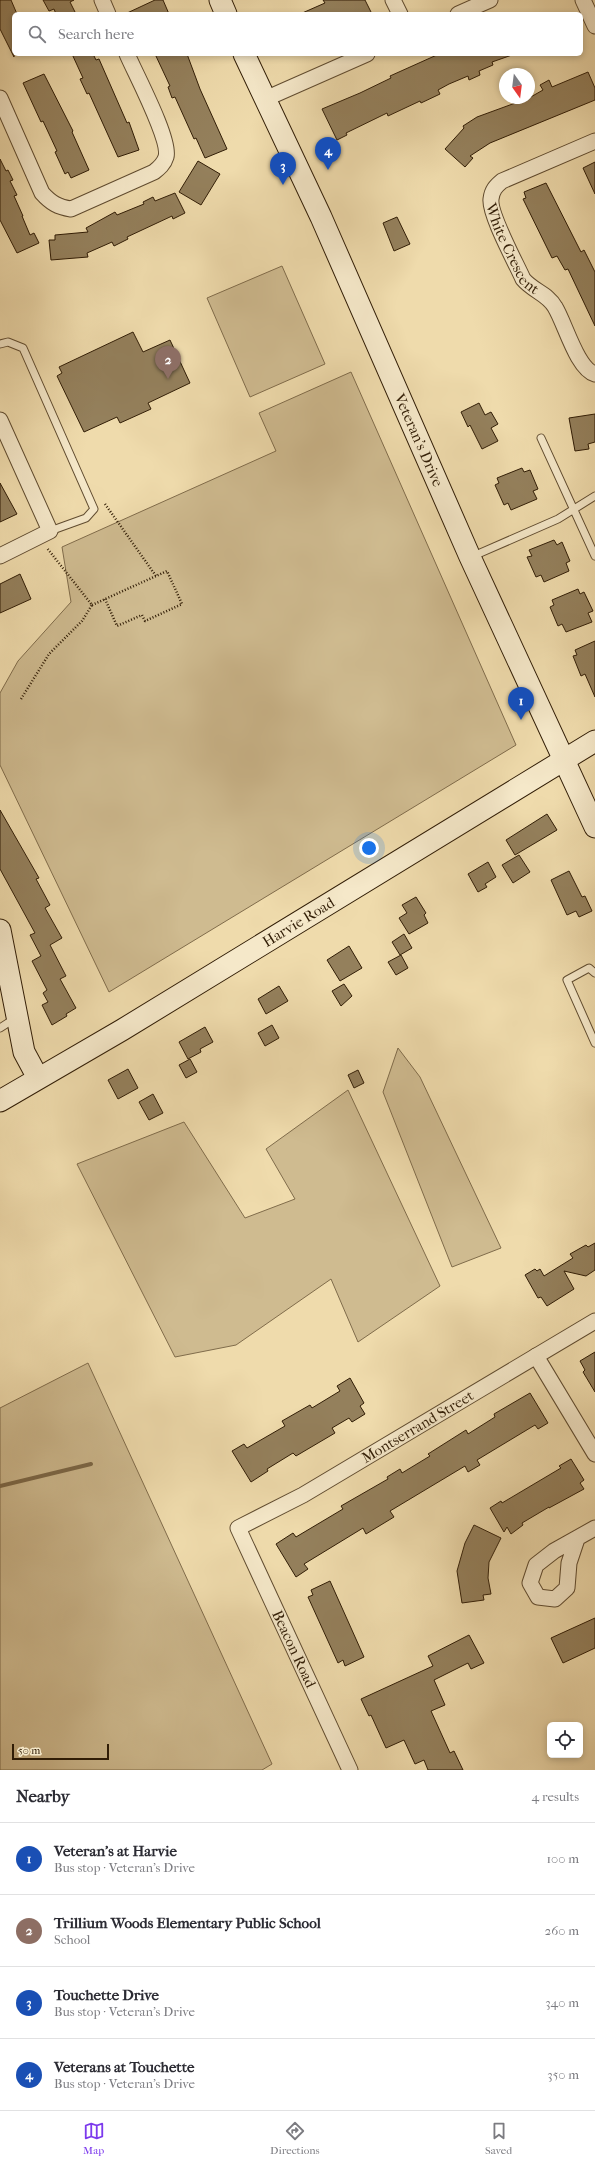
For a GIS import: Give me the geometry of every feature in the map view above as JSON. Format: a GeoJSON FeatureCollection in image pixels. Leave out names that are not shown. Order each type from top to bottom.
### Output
{"type":"FeatureCollection","features":[{"type":"Feature","properties":{"kind":"main road"},"geometry":{"type":"LineString","coordinates":[[220,0],[225,12]]}},
{"type":"Feature","properties":{"kind":"main road","name":"Veteran's Drive"},"geometry":{"type":"LineString","coordinates":[[245,56],[321,217],[470,557],[595,826]]}},
{"type":"Feature","properties":{"kind":"main road","name":"Harvie Road"},"geometry":{"type":"LineString","coordinates":[[0,1101],[122,1030],[595,741]]}},
{"type":"Feature","properties":{"kind":"main road"},"geometry":{"type":"LineString","coordinates":[[0,930],[6,952],[8,1023],[38,1078]]}},
{"type":"Feature","properties":{"kind":"street"},"geometry":{"type":"LineString","coordinates":[[102,0],[107,12]]}},
{"type":"Feature","properties":{"kind":"street"},"geometry":{"type":"LineString","coordinates":[[393,0],[399,12]]}},
{"type":"Feature","properties":{"kind":"street"},"geometry":{"type":"LineString","coordinates":[[463,12],[490,0]]}},
{"type":"Feature","properties":{"kind":"street"},"geometry":{"type":"LineString","coordinates":[[583,0],[595,26]]}},
{"type":"Feature","properties":{"kind":"street"},"geometry":{"type":"LineString","coordinates":[[0,98],[42,193],[49,201],[59,207],[71,209],[154,172],[162,164],[166,157],[164,136],[127,56]]}},
{"type":"Feature","properties":{"kind":"street"},"geometry":{"type":"LineString","coordinates":[[265,99],[362,56]]}},
{"type":"Feature","properties":{"kind":"street","name":"White Crescent"},"geometry":{"type":"LineString","coordinates":[[595,141],[502,181],[494,188],[490,199],[493,213],[523,279],[529,286],[549,297],[556,307],[582,364],[590,372],[595,374]]}},
{"type":"Feature","properties":{"kind":"street"},"geometry":{"type":"LineString","coordinates":[[0,420],[44,534],[0,556]]}},
{"type":"Feature","properties":{"kind":"street","name":"Montserrand Street"},"geometry":{"type":"LineString","coordinates":[[238,1528],[303,1495],[595,1321]]}},
{"type":"Feature","properties":{"kind":"street"},"geometry":{"type":"LineString","coordinates":[[536,1356],[595,1454]]}},
{"type":"Feature","properties":{"kind":"street","name":"Beacon Road"},"geometry":{"type":"LineString","coordinates":[[238,1528],[350,1770]]}},
{"type":"Feature","properties":{"kind":"street"},"geometry":{"type":"LineString","coordinates":[[577,1539],[595,1528]]}},
{"type":"Feature","properties":{"kind":"lane"},"geometry":{"type":"LineString","coordinates":[[0,344],[8,342],[23,348],[94,509],[86,518],[44,534]]}},
{"type":"Feature","properties":{"kind":"lane"},"geometry":{"type":"LineString","coordinates":[[540,438],[595,556]]}},
{"type":"Feature","properties":{"kind":"lane"},"geometry":{"type":"LineString","coordinates":[[470,557],[558,519],[595,496]]}},
{"type":"Feature","properties":{"kind":"lane"},"geometry":{"type":"LineString","coordinates":[[595,973],[589,968],[567,980],[595,1043]]}},
{"type":"Feature","properties":{"kind":"path"},"geometry":{"type":"LineString","coordinates":[[105,504],[156,576]]}},
{"type":"Feature","properties":{"kind":"path"},"geometry":{"type":"LineString","coordinates":[[44,534],[92,605]]}},
{"type":"Feature","properties":{"kind":"path"},"geometry":{"type":"LineString","coordinates":[[20,699],[49,654],[82,621],[92,605],[105,599],[167,571],[182,604],[145,621],[142,615],[117,626],[105,599]]}},
{"type":"Feature","properties":{"kind":"shaded area"},"geometry":{"type":"Polygon","coordinates":[[[282,266],[325,364],[250,397],[207,298],[282,266]]]}},
{"type":"Feature","properties":{"kind":"shaded area"},"geometry":{"type":"Polygon","coordinates":[[[351,372],[516,745],[109,992],[0,765],[0,693],[18,661],[71,602],[62,547],[276,451],[259,413],[351,372]]]}},
{"type":"Feature","properties":{"kind":"shaded area"},"geometry":{"type":"Polygon","coordinates":[[[398,1048],[420,1077],[501,1248],[452,1267],[383,1092],[398,1048]]]}},
{"type":"Feature","properties":{"kind":"shaded area"},"geometry":{"type":"Polygon","coordinates":[[[348,1090],[440,1286],[358,1342],[331,1279],[236,1345],[175,1357],[77,1164],[184,1122],[245,1218],[295,1199],[266,1149],[348,1090]]]}},
{"type":"Feature","properties":{"kind":"shaded area"},"geometry":{"type":"Polygon","coordinates":[[[88,1363],[272,1764],[262,1770],[0,1770],[0,1408],[88,1363]]]}},
{"type":"Feature","properties":{"kind":"building"},"geometry":{"type":"Polygon","coordinates":[[[0,0],[11,0],[16,12],[12,12],[12,53],[0,29],[0,0]]]}},
{"type":"Feature","properties":{"kind":"building"},"geometry":{"type":"Polygon","coordinates":[[[43,0],[74,0],[70,2],[75,12],[55,12],[54,9],[49,11],[43,0]]]}},
{"type":"Feature","properties":{"kind":"building"},"geometry":{"type":"Polygon","coordinates":[[[155,0],[163,0],[168,12],[129,12],[155,0]]]}},
{"type":"Feature","properties":{"kind":"building"},"geometry":{"type":"Polygon","coordinates":[[[323,0],[365,0],[371,12],[305,12],[325,3],[323,0]]]}},
{"type":"Feature","properties":{"kind":"building"},"geometry":{"type":"Polygon","coordinates":[[[73,56],[94,56],[96,60],[99,59],[127,123],[129,122],[139,150],[118,157],[89,93],[87,94],[80,79],[83,78],[73,56]]]}},
{"type":"Feature","properties":{"kind":"building"},"geometry":{"type":"Polygon","coordinates":[[[156,56],[188,56],[200,89],[227,149],[205,158],[196,138],[194,139],[175,97],[172,98],[168,87],[170,86],[156,56]]]}},
{"type":"Feature","properties":{"kind":"building"},"geometry":{"type":"Polygon","coordinates":[[[435,56],[509,56],[492,62],[493,65],[479,71],[480,75],[469,80],[468,76],[449,84],[438,90],[440,94],[421,103],[420,101],[388,116],[387,113],[346,133],[347,135],[337,140],[322,109],[391,78],[390,76],[435,56]]]}},
{"type":"Feature","properties":{"kind":"building"},"geometry":{"type":"Polygon","coordinates":[[[588,72],[595,88],[595,100],[490,143],[470,156],[473,158],[465,167],[445,149],[464,128],[463,126],[477,117],[513,104],[535,104],[535,95],[543,90],[540,85],[549,80],[552,87],[588,72]]]}},
{"type":"Feature","properties":{"kind":"building"},"geometry":{"type":"Polygon","coordinates":[[[44,74],[73,131],[72,132],[89,170],[71,178],[68,172],[65,174],[55,152],[57,151],[43,121],[41,122],[23,83],[44,74]]]}},
{"type":"Feature","properties":{"kind":"building"},"geometry":{"type":"Polygon","coordinates":[[[0,159],[6,171],[8,170],[13,180],[10,181],[17,195],[14,196],[30,235],[34,233],[39,243],[17,253],[0,220],[0,159]]]}},
{"type":"Feature","properties":{"kind":"building"},"geometry":{"type":"Polygon","coordinates":[[[198,161],[220,174],[201,205],[179,192],[198,161]]]}},
{"type":"Feature","properties":{"kind":"building"},"geometry":{"type":"Polygon","coordinates":[[[595,162],[595,194],[583,168],[595,162]]]}},
{"type":"Feature","properties":{"kind":"building"},"geometry":{"type":"Polygon","coordinates":[[[546,183],[581,252],[584,250],[595,272],[595,326],[568,269],[565,270],[557,256],[552,258],[523,199],[526,198],[524,192],[546,183]]]}},
{"type":"Feature","properties":{"kind":"building"},"geometry":{"type":"Polygon","coordinates":[[[175,193],[185,213],[173,219],[172,216],[127,237],[128,239],[114,246],[112,242],[87,253],[88,257],[51,260],[49,240],[55,240],[55,235],[88,232],[86,228],[115,212],[117,215],[144,204],[143,202],[153,197],[155,201],[175,193]]]}},
{"type":"Feature","properties":{"kind":"building"},"geometry":{"type":"Polygon","coordinates":[[[397,217],[410,244],[394,251],[383,223],[397,217]]]}},
{"type":"Feature","properties":{"kind":"building"},"geometry":{"type":"Polygon","coordinates":[[[133,332],[143,352],[170,340],[190,383],[148,403],[151,409],[120,423],[117,417],[84,432],[57,376],[62,373],[59,367],[133,332]]]}},
{"type":"Feature","properties":{"kind":"building"},"geometry":{"type":"Polygon","coordinates":[[[479,403],[485,415],[491,412],[498,424],[491,428],[498,441],[482,449],[470,425],[468,427],[461,412],[479,403]]]}},
{"type":"Feature","properties":{"kind":"building"},"geometry":{"type":"Polygon","coordinates":[[[595,414],[595,442],[588,444],[589,449],[575,451],[569,418],[595,414]]]}},
{"type":"Feature","properties":{"kind":"building"},"geometry":{"type":"Polygon","coordinates":[[[522,468],[524,472],[530,470],[538,489],[533,491],[537,499],[511,510],[508,503],[504,505],[495,485],[499,483],[497,478],[522,468]]]}},
{"type":"Feature","properties":{"kind":"building"},"geometry":{"type":"Polygon","coordinates":[[[0,483],[17,514],[0,522],[0,483]]]}},
{"type":"Feature","properties":{"kind":"building"},"geometry":{"type":"Polygon","coordinates":[[[554,540],[557,545],[562,542],[570,561],[566,563],[569,571],[544,582],[541,575],[536,577],[527,557],[532,556],[529,550],[554,540]]]}},
{"type":"Feature","properties":{"kind":"building"},"geometry":{"type":"Polygon","coordinates":[[[20,574],[31,599],[0,613],[0,584],[20,574]]]}},
{"type":"Feature","properties":{"kind":"building"},"geometry":{"type":"Polygon","coordinates":[[[578,589],[580,594],[584,592],[593,611],[588,613],[592,622],[566,632],[562,624],[558,626],[550,607],[554,605],[552,600],[578,589]]]}},
{"type":"Feature","properties":{"kind":"building"},"geometry":{"type":"Polygon","coordinates":[[[595,641],[595,697],[585,674],[581,676],[573,656],[577,655],[575,650],[595,641]]]}},
{"type":"Feature","properties":{"kind":"building"},"geometry":{"type":"Polygon","coordinates":[[[0,810],[39,878],[36,879],[50,905],[45,908],[62,938],[50,945],[66,976],[60,979],[76,1008],[66,1014],[67,1016],[52,1025],[42,1005],[48,1002],[43,993],[47,990],[32,961],[41,956],[30,935],[35,933],[0,869],[0,810]]]}},
{"type":"Feature","properties":{"kind":"building"},"geometry":{"type":"Polygon","coordinates":[[[547,814],[557,830],[515,855],[506,840],[547,814]]]}},
{"type":"Feature","properties":{"kind":"building"},"geometry":{"type":"Polygon","coordinates":[[[519,855],[530,872],[513,883],[502,865],[519,855]]]}},
{"type":"Feature","properties":{"kind":"building"},"geometry":{"type":"Polygon","coordinates":[[[488,862],[496,877],[485,884],[487,887],[478,892],[468,874],[488,862]]]}},
{"type":"Feature","properties":{"kind":"building"},"geometry":{"type":"Polygon","coordinates":[[[569,871],[582,897],[585,896],[592,911],[579,917],[576,911],[567,915],[551,880],[569,871]]]}},
{"type":"Feature","properties":{"kind":"building"},"geometry":{"type":"Polygon","coordinates":[[[416,897],[426,913],[424,915],[428,923],[409,934],[399,918],[407,913],[402,905],[416,897]]]}},
{"type":"Feature","properties":{"kind":"building"},"geometry":{"type":"Polygon","coordinates":[[[404,934],[412,948],[400,955],[392,942],[404,934]]]}},
{"type":"Feature","properties":{"kind":"building"},"geometry":{"type":"Polygon","coordinates":[[[349,946],[362,968],[340,981],[327,960],[349,946]]]}},
{"type":"Feature","properties":{"kind":"building"},"geometry":{"type":"Polygon","coordinates":[[[401,955],[408,968],[396,975],[388,962],[401,955]]]}},
{"type":"Feature","properties":{"kind":"building"},"geometry":{"type":"Polygon","coordinates":[[[344,984],[352,996],[341,1006],[332,991],[344,984]]]}},
{"type":"Feature","properties":{"kind":"building"},"geometry":{"type":"Polygon","coordinates":[[[279,986],[288,1001],[266,1014],[258,999],[279,986]]]}},
{"type":"Feature","properties":{"kind":"building"},"geometry":{"type":"Polygon","coordinates":[[[272,1025],[279,1038],[265,1046],[258,1033],[272,1025]]]}},
{"type":"Feature","properties":{"kind":"building"},"geometry":{"type":"Polygon","coordinates":[[[205,1027],[213,1042],[200,1049],[201,1052],[188,1059],[179,1042],[205,1027]]]}},
{"type":"Feature","properties":{"kind":"building"},"geometry":{"type":"Polygon","coordinates":[[[190,1059],[197,1072],[186,1078],[179,1065],[190,1059]]]}},
{"type":"Feature","properties":{"kind":"building"},"geometry":{"type":"Polygon","coordinates":[[[128,1069],[138,1088],[118,1099],[108,1080],[128,1069]]]}},
{"type":"Feature","properties":{"kind":"building"},"geometry":{"type":"Polygon","coordinates":[[[358,1070],[364,1083],[354,1088],[348,1075],[358,1070]]]}},
{"type":"Feature","properties":{"kind":"building"},"geometry":{"type":"Polygon","coordinates":[[[153,1094],[163,1113],[149,1120],[139,1102],[153,1094]]]}},
{"type":"Feature","properties":{"kind":"building"},"geometry":{"type":"Polygon","coordinates":[[[595,1243],[595,1270],[586,1276],[564,1271],[574,1289],[547,1306],[541,1297],[538,1298],[525,1275],[535,1269],[537,1271],[540,1269],[544,1276],[573,1258],[570,1254],[586,1245],[588,1247],[595,1243]]]}},
{"type":"Feature","properties":{"kind":"building"},"geometry":{"type":"Polygon","coordinates":[[[595,1352],[595,1392],[583,1372],[585,1370],[580,1361],[595,1352]]]}},
{"type":"Feature","properties":{"kind":"building"},"geometry":{"type":"Polygon","coordinates":[[[350,1378],[364,1403],[360,1406],[365,1414],[352,1422],[349,1418],[332,1428],[335,1433],[296,1456],[293,1453],[267,1469],[268,1471],[251,1482],[232,1451],[244,1444],[247,1448],[285,1426],[282,1421],[310,1405],[312,1408],[340,1391],[337,1386],[350,1378]]]}},
{"type":"Feature","properties":{"kind":"building"},"geometry":{"type":"Polygon","coordinates":[[[530,1393],[548,1423],[538,1429],[535,1425],[477,1460],[480,1465],[468,1472],[465,1466],[390,1511],[394,1517],[366,1534],[363,1528],[304,1564],[308,1569],[296,1577],[276,1544],[293,1533],[296,1537],[343,1509],[341,1506],[388,1479],[387,1477],[400,1469],[402,1473],[430,1456],[428,1454],[466,1430],[468,1434],[495,1417],[494,1414],[530,1393]]]}},
{"type":"Feature","properties":{"kind":"building"},"geometry":{"type":"Polygon","coordinates":[[[571,1459],[584,1480],[580,1483],[584,1489],[522,1523],[523,1525],[511,1534],[507,1527],[504,1532],[490,1508],[501,1501],[502,1503],[561,1468],[559,1466],[571,1459]]]}},
{"type":"Feature","properties":{"kind":"building"},"geometry":{"type":"Polygon","coordinates":[[[474,1525],[501,1538],[489,1562],[488,1578],[491,1594],[483,1595],[484,1600],[462,1603],[457,1571],[465,1543],[474,1525]]]}},
{"type":"Feature","properties":{"kind":"building"},"geometry":{"type":"Polygon","coordinates":[[[330,1581],[364,1657],[345,1666],[343,1660],[338,1663],[308,1597],[313,1595],[311,1590],[330,1581]]]}},
{"type":"Feature","properties":{"kind":"building"},"geometry":{"type":"Polygon","coordinates":[[[595,1618],[595,1648],[563,1663],[551,1638],[595,1618]]]}},
{"type":"Feature","properties":{"kind":"building"},"geometry":{"type":"Polygon","coordinates":[[[469,1635],[484,1663],[471,1669],[468,1663],[434,1680],[445,1705],[431,1711],[450,1753],[454,1751],[463,1770],[428,1770],[424,1760],[415,1764],[404,1740],[386,1748],[371,1715],[369,1716],[361,1699],[433,1666],[428,1656],[469,1635]]]}},
{"type":"Feature","properties":{"kind":"waterway"},"geometry":{"type":"LineString","coordinates":[[0,1486],[91,1464]]}},
{"type":"Feature","properties":{"kind":"place","name":"Veterans at Touchette"},"geometry":{"type":"Point","coordinates":[328,170]}},
{"type":"Feature","properties":{"kind":"place","name":"Touchette Drive"},"geometry":{"type":"Point","coordinates":[283,185]}},
{"type":"Feature","properties":{"kind":"place","name":"Trillium Woods Elementary Public School"},"geometry":{"type":"Point","coordinates":[168,379]}},
{"type":"Feature","properties":{"kind":"place","name":"Veteran's at Harvie"},"geometry":{"type":"Point","coordinates":[521,720]}}]}
